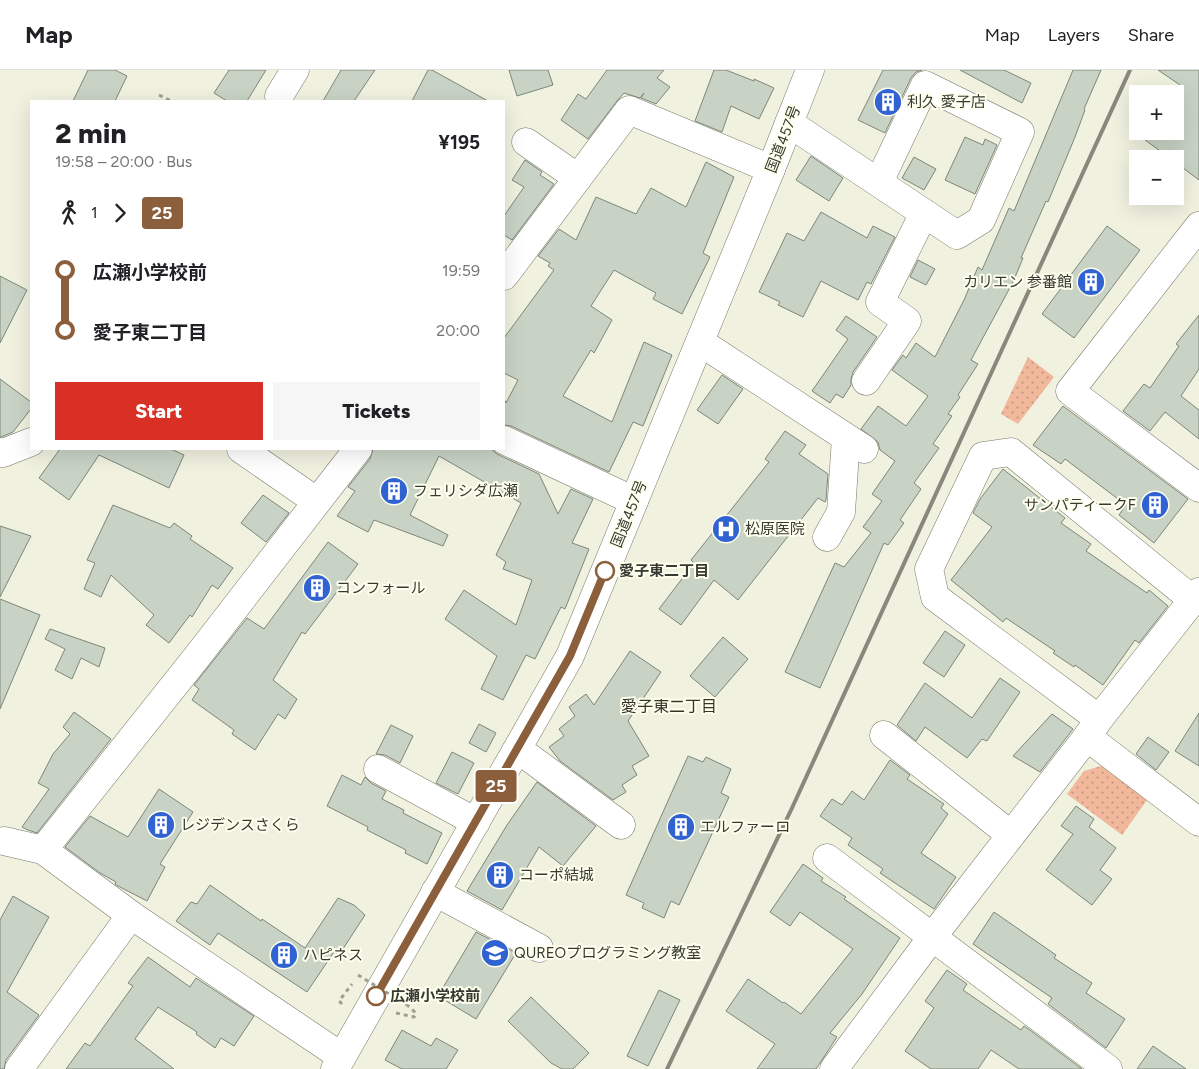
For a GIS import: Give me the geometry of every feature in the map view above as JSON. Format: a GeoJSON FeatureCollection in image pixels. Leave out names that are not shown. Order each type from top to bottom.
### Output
{"type":"FeatureCollection","features":[{"type":"Feature","properties":{"kind":"main road"},"geometry":{"type":"LineString","coordinates":[[279,96],[295,70]]}},
{"type":"Feature","properties":{"kind":"main road","name":"国道457号"},"geometry":{"type":"LineString","coordinates":[[338,1063],[570,656],[810,70]]}},
{"type":"Feature","properties":{"kind":"main road"},"geometry":{"type":"LineString","coordinates":[[789,123],[957,235],[982,220],[1020,132],[925,85],[879,182]]}},
{"type":"Feature","properties":{"kind":"main road"},"geometry":{"type":"LineString","coordinates":[[508,263],[578,178],[629,110],[771,169]]}},
{"type":"Feature","properties":{"kind":"main road"},"geometry":{"type":"LineString","coordinates":[[526,142],[578,178]]}},
{"type":"Feature","properties":{"kind":"main road"},"geometry":{"type":"LineString","coordinates":[[866,381],[907,321],[880,302],[924,213]]}},
{"type":"Feature","properties":{"kind":"main road"},"geometry":{"type":"LineString","coordinates":[[1199,226],[1070,391],[1199,488]]}},
{"type":"Feature","properties":{"kind":"main road"},"geometry":{"type":"LineString","coordinates":[[700,342],[855,443],[841,512],[827,538]]}},
{"type":"Feature","properties":{"kind":"main road"},"geometry":{"type":"LineString","coordinates":[[505,440],[634,501]]}},
{"type":"Feature","properties":{"kind":"main road"},"geometry":{"type":"LineString","coordinates":[[0,452],[2,453],[30,442]]}},
{"type":"Feature","properties":{"kind":"main road"},"geometry":{"type":"LineString","coordinates":[[43,850],[196,658],[357,450]]}},
{"type":"Feature","properties":{"kind":"main road"},"geometry":{"type":"LineString","coordinates":[[249,451],[316,501]]}},
{"type":"Feature","properties":{"kind":"main road"},"geometry":{"type":"LineString","coordinates":[[834,1069],[933,936],[1093,728],[1196,596],[1011,452],[983,456],[929,570],[935,596],[1093,728],[1199,822]]}},
{"type":"Feature","properties":{"kind":"main road"},"geometry":{"type":"LineString","coordinates":[[884,735],[1011,835]]}},
{"type":"Feature","properties":{"kind":"main road"},"geometry":{"type":"LineString","coordinates":[[516,751],[530,758],[621,824]]}},
{"type":"Feature","properties":{"kind":"main road"},"geometry":{"type":"LineString","coordinates":[[378,769],[476,822]]}},
{"type":"Feature","properties":{"kind":"main road"},"geometry":{"type":"LineString","coordinates":[[4,841],[43,850],[338,1063]]}},
{"type":"Feature","properties":{"kind":"main road"},"geometry":{"type":"LineString","coordinates":[[827,858],[1108,1069]]}},
{"type":"Feature","properties":{"kind":"main road"},"geometry":{"type":"LineString","coordinates":[[435,892],[539,948]]}},
{"type":"Feature","properties":{"kind":"main road"},"geometry":{"type":"LineString","coordinates":[[19,1069],[131,915]]}},
{"type":"Feature","properties":{"kind":"path"},"geometry":{"type":"LineString","coordinates":[[159,95],[169,100]]}},
{"type":"Feature","properties":{"kind":"path"},"geometry":{"type":"LineString","coordinates":[[358,975],[407,1005],[416,1013],[414,1017],[392,1012]]}},
{"type":"Feature","properties":{"kind":"shaded area"},"geometry":{"type":"Polygon","coordinates":[[[1028,357],[1054,377],[1018,424],[1001,414],[1028,357]]]}},
{"type":"Feature","properties":{"kind":"shaded area"},"geometry":{"type":"Polygon","coordinates":[[[1101,766],[1147,800],[1122,835],[1067,794],[1084,771],[1101,766]]]}},
{"type":"Feature","properties":{"kind":"building"},"geometry":{"type":"Polygon","coordinates":[[[88,70],[115,70],[127,76],[115,100],[73,100],[88,70]]]}},
{"type":"Feature","properties":{"kind":"building"},"geometry":{"type":"Polygon","coordinates":[[[229,70],[266,70],[248,100],[225,100],[214,93],[229,70]]]}},
{"type":"Feature","properties":{"kind":"building"},"geometry":{"type":"Polygon","coordinates":[[[341,70],[375,70],[355,100],[324,100],[341,70]]]}},
{"type":"Feature","properties":{"kind":"building"},"geometry":{"type":"Polygon","coordinates":[[[428,70],[432,70],[486,100],[413,100],[428,70]]]}},
{"type":"Feature","properties":{"kind":"building"},"geometry":{"type":"Polygon","coordinates":[[[509,70],[548,70],[553,85],[517,96],[509,70]]]}},
{"type":"Feature","properties":{"kind":"building"},"geometry":{"type":"Polygon","coordinates":[[[607,70],[664,70],[657,78],[670,87],[656,104],[641,98],[644,93],[640,98],[624,93],[588,139],[561,120],[578,94],[586,99],[607,70]]]}},
{"type":"Feature","properties":{"kind":"building"},"geometry":{"type":"Polygon","coordinates":[[[714,70],[726,70],[774,88],[759,119],[731,106],[722,132],[695,121],[714,70]]]}},
{"type":"Feature","properties":{"kind":"building","name":"利久 愛子店"},"geometry":{"type":"Polygon","coordinates":[[[883,70],[922,70],[916,72],[911,78],[885,133],[858,120],[883,70]]]}},
{"type":"Feature","properties":{"kind":"building"},"geometry":{"type":"Polygon","coordinates":[[[960,70],[1004,70],[1031,83],[1022,103],[960,70]]]}},
{"type":"Feature","properties":{"kind":"building"},"geometry":{"type":"Polygon","coordinates":[[[1073,70],[1101,70],[1048,202],[1046,201],[1021,258],[1023,258],[1013,282],[971,360],[978,364],[958,395],[960,397],[948,414],[952,416],[933,444],[939,448],[914,483],[921,489],[900,520],[904,523],[888,545],[884,543],[820,688],[785,672],[835,563],[844,567],[871,533],[863,527],[882,501],[872,494],[895,461],[880,450],[878,442],[861,429],[878,406],[906,426],[928,396],[892,370],[903,355],[906,358],[916,343],[935,357],[964,300],[978,267],[982,270],[1009,208],[1014,211],[1073,70]]]}},
{"type":"Feature","properties":{"kind":"building"},"geometry":{"type":"Polygon","coordinates":[[[1158,70],[1199,70],[1199,180],[1184,169],[1184,150],[1159,150],[1145,140],[1184,140],[1184,85],[1180,85],[1158,70]]]}},
{"type":"Feature","properties":{"kind":"building"},"geometry":{"type":"Polygon","coordinates":[[[965,137],[983,145],[985,139],[997,145],[975,194],[945,180],[965,137]]]}},
{"type":"Feature","properties":{"kind":"building"},"geometry":{"type":"Polygon","coordinates":[[[811,156],[843,178],[829,201],[796,180],[811,156]]]}},
{"type":"Feature","properties":{"kind":"building"},"geometry":{"type":"Polygon","coordinates":[[[914,157],[936,169],[924,190],[902,178],[914,157]]]}},
{"type":"Feature","properties":{"kind":"building"},"geometry":{"type":"Polygon","coordinates":[[[525,160],[542,172],[540,175],[554,184],[512,240],[505,236],[505,215],[524,187],[512,180],[525,160]]]}},
{"type":"Feature","properties":{"kind":"building"},"geometry":{"type":"Polygon","coordinates":[[[706,162],[734,177],[703,253],[710,257],[682,314],[653,299],[656,293],[614,270],[591,306],[612,320],[594,353],[591,350],[563,396],[612,422],[644,342],[672,355],[643,426],[633,422],[609,472],[511,426],[505,425],[505,401],[506,403],[518,380],[505,374],[505,337],[554,270],[548,266],[550,263],[538,256],[559,229],[576,240],[596,197],[636,214],[651,188],[686,207],[706,162]]]}},
{"type":"Feature","properties":{"kind":"building"},"geometry":{"type":"Polygon","coordinates":[[[821,212],[867,238],[873,226],[895,237],[871,284],[867,282],[858,300],[821,281],[803,317],[778,305],[780,302],[759,292],[787,233],[804,241],[821,212]]]}},
{"type":"Feature","properties":{"kind":"building","name":"カリエン 参番館"},"geometry":{"type":"Polygon","coordinates":[[[1107,226],[1140,250],[1074,338],[1042,314],[1107,226]]]}},
{"type":"Feature","properties":{"kind":"building"},"geometry":{"type":"Polygon","coordinates":[[[918,260],[935,269],[926,285],[910,277],[918,260]]]}},
{"type":"Feature","properties":{"kind":"building"},"geometry":{"type":"Polygon","coordinates":[[[0,276],[27,290],[0,343],[0,276]]]}},
{"type":"Feature","properties":{"kind":"building"},"geometry":{"type":"Polygon","coordinates":[[[1199,315],[1199,369],[1181,396],[1199,410],[1199,439],[1165,412],[1150,431],[1123,411],[1144,384],[1150,388],[1179,346],[1176,344],[1199,315]]]}},
{"type":"Feature","properties":{"kind":"building"},"geometry":{"type":"Polygon","coordinates":[[[846,316],[877,337],[853,372],[851,385],[843,398],[836,394],[830,403],[812,391],[848,339],[836,330],[846,316]]]}},
{"type":"Feature","properties":{"kind":"building"},"geometry":{"type":"Polygon","coordinates":[[[722,375],[743,389],[718,424],[697,410],[722,375]]]}},
{"type":"Feature","properties":{"kind":"building"},"geometry":{"type":"Polygon","coordinates":[[[0,379],[30,401],[30,410],[13,432],[0,437],[0,379]]]}},
{"type":"Feature","properties":{"kind":"building"},"geometry":{"type":"Polygon","coordinates":[[[1063,406],[1188,499],[1154,543],[1119,515],[1126,505],[1065,459],[1061,464],[1033,445],[1063,406]]]}},
{"type":"Feature","properties":{"kind":"building"},"geometry":{"type":"Polygon","coordinates":[[[785,431],[806,445],[799,454],[828,474],[825,502],[818,498],[738,600],[714,580],[681,625],[659,609],[694,563],[691,560],[769,462],[765,459],[785,431]]]}},
{"type":"Feature","properties":{"kind":"building"},"geometry":{"type":"Polygon","coordinates":[[[59,450],[173,450],[184,455],[169,488],[99,455],[69,500],[39,478],[59,450]]]}},
{"type":"Feature","properties":{"kind":"building"},"geometry":{"type":"Polygon","coordinates":[[[373,450],[492,450],[539,474],[558,514],[571,489],[593,499],[572,543],[589,549],[565,609],[561,607],[535,659],[526,655],[503,700],[481,689],[497,656],[445,619],[464,590],[516,625],[532,580],[503,569],[506,562],[496,555],[521,503],[439,456],[410,515],[448,535],[443,546],[374,520],[368,532],[337,516],[355,491],[348,487],[370,459],[373,450]]]}},
{"type":"Feature","properties":{"kind":"building"},"geometry":{"type":"Polygon","coordinates":[[[1003,469],[1065,518],[1061,523],[1091,544],[1086,551],[1147,593],[1149,590],[1168,606],[1139,643],[1135,640],[1103,685],[1075,665],[1074,667],[1053,653],[1055,651],[1006,618],[1003,622],[951,580],[992,527],[973,513],[980,499],[1003,469]]]}},
{"type":"Feature","properties":{"kind":"building"},"geometry":{"type":"Polygon","coordinates":[[[263,495],[289,513],[266,542],[241,523],[263,495]]]}},
{"type":"Feature","properties":{"kind":"building"},"geometry":{"type":"Polygon","coordinates":[[[113,505],[170,528],[174,523],[192,536],[190,539],[233,568],[218,589],[212,585],[192,617],[190,615],[169,643],[146,625],[154,615],[111,575],[101,597],[84,589],[95,563],[87,560],[113,505]]]}},
{"type":"Feature","properties":{"kind":"building"},"geometry":{"type":"Polygon","coordinates":[[[0,526],[31,536],[0,597],[0,526]]]}},
{"type":"Feature","properties":{"kind":"building"},"geometry":{"type":"Polygon","coordinates":[[[328,542],[358,564],[305,634],[302,632],[273,680],[297,699],[285,719],[278,714],[255,750],[232,734],[234,730],[192,700],[199,689],[194,685],[247,618],[264,629],[328,542]]]}},
{"type":"Feature","properties":{"kind":"building"},"geometry":{"type":"Polygon","coordinates":[[[0,599],[40,615],[0,709],[0,599]]]}},
{"type":"Feature","properties":{"kind":"building"},"geometry":{"type":"Polygon","coordinates":[[[50,629],[105,648],[99,667],[81,658],[72,679],[55,670],[65,649],[45,639],[50,629]]]}},
{"type":"Feature","properties":{"kind":"building"},"geometry":{"type":"Polygon","coordinates":[[[945,631],[965,645],[944,677],[923,663],[945,631]]]}},
{"type":"Feature","properties":{"kind":"building"},"geometry":{"type":"Polygon","coordinates":[[[723,637],[748,659],[715,697],[690,676],[723,637]]]}},
{"type":"Feature","properties":{"kind":"building"},"geometry":{"type":"Polygon","coordinates":[[[630,651],[661,672],[628,721],[649,756],[632,766],[637,775],[622,785],[626,792],[613,800],[560,761],[549,747],[564,736],[559,729],[575,716],[569,707],[586,694],[594,705],[630,651]]]}},
{"type":"Feature","properties":{"kind":"building"},"geometry":{"type":"Polygon","coordinates":[[[1000,678],[1020,692],[987,741],[982,739],[967,758],[925,727],[916,741],[897,725],[925,683],[972,718],[1000,678]]]}},
{"type":"Feature","properties":{"kind":"building"},"geometry":{"type":"Polygon","coordinates":[[[74,712],[111,739],[37,833],[28,830],[22,827],[49,789],[38,783],[53,754],[70,734],[63,727],[74,712]]]}},
{"type":"Feature","properties":{"kind":"building"},"geometry":{"type":"Polygon","coordinates":[[[1199,713],[1199,766],[1175,751],[1199,713]]]}},
{"type":"Feature","properties":{"kind":"building"},"geometry":{"type":"Polygon","coordinates":[[[1052,714],[1073,729],[1040,772],[1013,756],[1052,714]]]}},
{"type":"Feature","properties":{"kind":"building"},"geometry":{"type":"Polygon","coordinates":[[[479,724],[496,733],[486,752],[469,743],[479,724]]]}},
{"type":"Feature","properties":{"kind":"building"},"geometry":{"type":"Polygon","coordinates":[[[391,725],[413,736],[400,763],[385,755],[376,754],[391,725]]]}},
{"type":"Feature","properties":{"kind":"building"},"geometry":{"type":"Polygon","coordinates":[[[1148,737],[1169,752],[1156,770],[1136,754],[1148,737]]]}},
{"type":"Feature","properties":{"kind":"building"},"geometry":{"type":"Polygon","coordinates":[[[452,752],[474,763],[458,794],[436,783],[452,752]]]}},
{"type":"Feature","properties":{"kind":"building","name":"エルファーロ"},"geometry":{"type":"Polygon","coordinates":[[[688,756],[703,762],[706,757],[731,769],[721,793],[729,797],[679,905],[671,901],[664,918],[642,908],[644,903],[626,895],[688,756]]]}},
{"type":"Feature","properties":{"kind":"building"},"geometry":{"type":"Polygon","coordinates":[[[890,760],[910,775],[907,779],[944,804],[941,808],[948,814],[921,853],[956,877],[934,909],[880,873],[883,869],[848,845],[852,838],[820,816],[832,799],[842,805],[852,791],[864,800],[890,760]]]}},
{"type":"Feature","properties":{"kind":"building"},"geometry":{"type":"Polygon","coordinates":[[[342,775],[361,785],[365,777],[371,783],[386,791],[382,799],[404,810],[403,813],[442,833],[427,864],[405,853],[406,850],[367,830],[368,827],[327,806],[342,775]]]}},
{"type":"Feature","properties":{"kind":"building"},"geometry":{"type":"Polygon","coordinates":[[[537,782],[596,826],[563,866],[539,847],[502,910],[467,891],[507,825],[537,782]]]}},
{"type":"Feature","properties":{"kind":"building"},"geometry":{"type":"Polygon","coordinates":[[[159,789],[193,812],[160,864],[165,867],[147,901],[118,886],[115,884],[116,882],[100,873],[65,847],[90,816],[128,837],[159,789]]]}},
{"type":"Feature","properties":{"kind":"building"},"geometry":{"type":"Polygon","coordinates":[[[1076,806],[1094,819],[1089,827],[1116,848],[1100,870],[1112,879],[1092,905],[1046,870],[1073,834],[1061,826],[1076,806]]]}},
{"type":"Feature","properties":{"kind":"building"},"geometry":{"type":"Polygon","coordinates":[[[803,864],[823,878],[821,881],[846,897],[844,899],[900,938],[862,994],[830,1033],[837,1037],[816,1069],[757,1069],[775,1044],[726,1011],[748,979],[801,1014],[853,949],[800,912],[790,926],[770,912],[803,864]]]}},
{"type":"Feature","properties":{"kind":"building"},"geometry":{"type":"Polygon","coordinates":[[[210,885],[261,921],[262,919],[305,948],[338,898],[354,905],[365,915],[339,955],[334,952],[307,992],[218,933],[210,945],[176,921],[191,902],[197,904],[210,885]]]}},
{"type":"Feature","properties":{"kind":"building"},"geometry":{"type":"Polygon","coordinates":[[[13,896],[49,917],[7,992],[39,1015],[6,1060],[4,1069],[0,1069],[0,920],[13,896]]]}},
{"type":"Feature","properties":{"kind":"building"},"geometry":{"type":"Polygon","coordinates":[[[994,912],[1056,955],[1054,958],[1092,983],[1086,993],[1125,1019],[1106,1048],[1048,1004],[1052,998],[973,944],[994,912]]]}},
{"type":"Feature","properties":{"kind":"building"},"geometry":{"type":"Polygon","coordinates":[[[476,932],[516,953],[476,1019],[438,996],[476,932]]]}},
{"type":"Feature","properties":{"kind":"building"},"geometry":{"type":"Polygon","coordinates":[[[148,957],[190,987],[196,978],[254,1016],[234,1046],[221,1038],[215,1048],[196,1034],[197,1032],[158,1007],[135,1039],[174,1069],[66,1069],[85,1043],[90,1046],[133,986],[128,983],[148,957]]]}},
{"type":"Feature","properties":{"kind":"building"},"geometry":{"type":"Polygon","coordinates":[[[947,970],[967,984],[963,990],[1021,1030],[1024,1026],[1082,1069],[1019,1069],[991,1050],[978,1069],[931,1069],[905,1051],[934,1008],[925,1001],[947,970]]]}},
{"type":"Feature","properties":{"kind":"building"},"geometry":{"type":"Polygon","coordinates":[[[659,990],[680,1000],[648,1066],[627,1056],[659,990]]]}},
{"type":"Feature","properties":{"kind":"building"},"geometry":{"type":"Polygon","coordinates":[[[531,997],[589,1053],[573,1069],[562,1069],[551,1063],[508,1021],[531,997]]]}},
{"type":"Feature","properties":{"kind":"building"},"geometry":{"type":"Polygon","coordinates":[[[402,1030],[431,1046],[436,1038],[458,1050],[446,1069],[402,1069],[385,1060],[402,1030]]]}},
{"type":"Feature","properties":{"kind":"building"},"geometry":{"type":"Polygon","coordinates":[[[1153,1046],[1186,1069],[1137,1069],[1153,1046]]]}},
{"type":"Feature","properties":{"kind":"railway"},"geometry":{"type":"LineString","coordinates":[[667,1069],[792,808],[1130,70]]}},
{"type":"Feature","properties":{"kind":"bus line","name":"25"},"geometry":{"type":"LineString","coordinates":[[376,996],[570,656],[605,571]]}},
{"type":"Feature","properties":{"kind":"place","name":"利久 愛子店"},"geometry":{"type":"Point","coordinates":[888,102]}},
{"type":"Feature","properties":{"kind":"place","name":"カリエン 参番館"},"geometry":{"type":"Point","coordinates":[1091,282]}},
{"type":"Feature","properties":{"kind":"place","name":"フェリシダ広瀬"},"geometry":{"type":"Point","coordinates":[394,491]}},
{"type":"Feature","properties":{"kind":"place","name":"サンパティークF"},"geometry":{"type":"Point","coordinates":[1155,505]}},
{"type":"Feature","properties":{"kind":"place","name":"松原医院"},"geometry":{"type":"Point","coordinates":[726,529]}},
{"type":"Feature","properties":{"kind":"place","name":"愛子東二丁目"},"geometry":{"type":"Point","coordinates":[605,571]}},
{"type":"Feature","properties":{"kind":"place","name":"コンフォール"},"geometry":{"type":"Point","coordinates":[317,588]}},
{"type":"Feature","properties":{"kind":"place","name":"レジデンスさくら"},"geometry":{"type":"Point","coordinates":[161,825]}},
{"type":"Feature","properties":{"kind":"place","name":"エルファーロ"},"geometry":{"type":"Point","coordinates":[681,827]}},
{"type":"Feature","properties":{"kind":"place","name":"コーポ結城"},"geometry":{"type":"Point","coordinates":[500,875]}},
{"type":"Feature","properties":{"kind":"place","name":"QUREOプログラミング教室"},"geometry":{"type":"Point","coordinates":[495,953]}},
{"type":"Feature","properties":{"kind":"place","name":"ハピネス"},"geometry":{"type":"Point","coordinates":[284,955]}},
{"type":"Feature","properties":{"kind":"place","name":"広瀬小学校前"},"geometry":{"type":"Point","coordinates":[376,996]}},
{"type":"Feature","properties":{"kind":"district","name":"愛子東二丁目"},"geometry":{"type":"Point","coordinates":[669,706]}}]}
